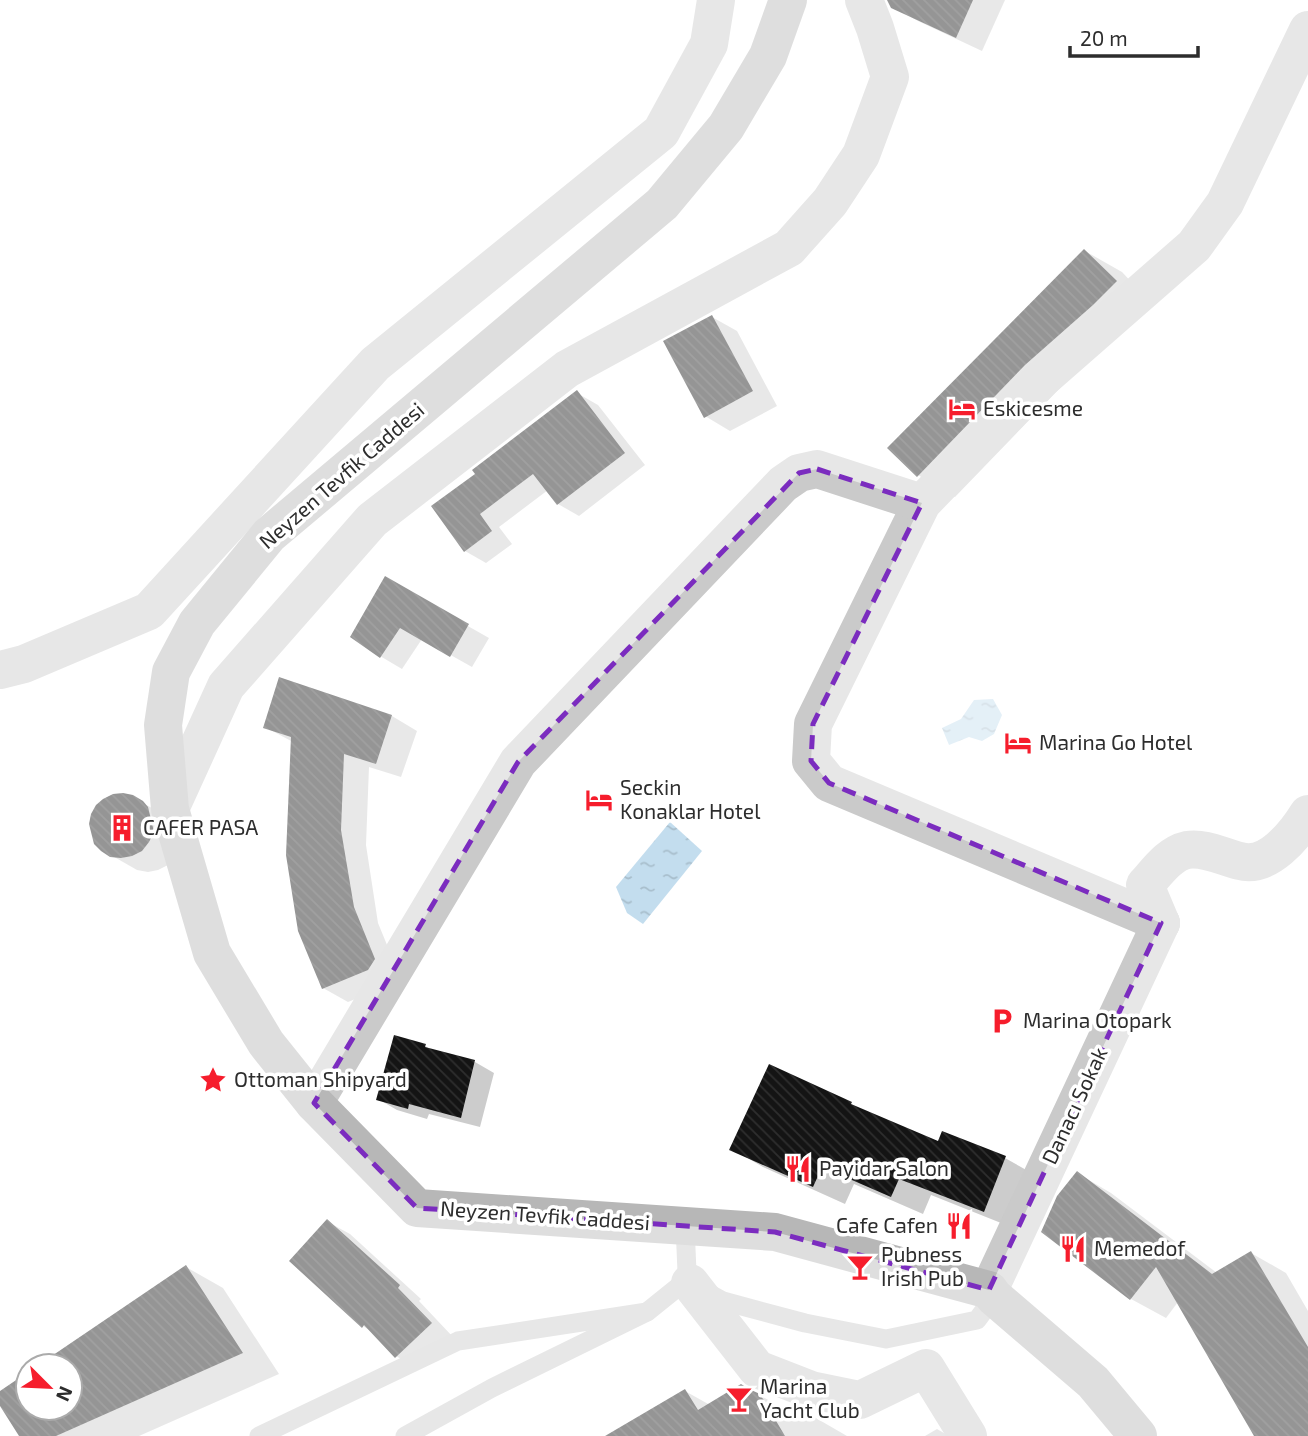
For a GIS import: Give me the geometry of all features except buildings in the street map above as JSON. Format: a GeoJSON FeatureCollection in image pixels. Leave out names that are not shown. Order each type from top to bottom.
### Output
{"type":"FeatureCollection","features":[{"type":"Feature","properties":{"kind":"main road","name":"Neyzen Tevfik Caddesi"},"geometry":{"type":"LineString","coordinates":[[788,0],[768,56],[726,127],[662,204],[269,536],[197,623],[172,672],[163,725],[170,809],[212,953],[266,1043],[314,1103],[417,1208],[775,1232],[992,1294],[1093,1382],[1138,1436]]}},
{"type":"Feature","properties":{"kind":"street"},"geometry":{"type":"LineString","coordinates":[[0,670],[24,664],[149,611],[375,363],[661,132],[709,44],[716,0]]}},
{"type":"Feature","properties":{"kind":"street"},"geometry":{"type":"LineString","coordinates":[[170,809],[226,686],[372,520],[567,369],[789,248],[830,202],[861,155],[890,77],[864,0]]}},
{"type":"Feature","properties":{"kind":"street"},"geometry":{"type":"LineString","coordinates":[[1161,923],[829,783],[811,761],[813,724],[922,503],[1041,380],[1194,246],[1226,203],[1308,30]]}},
{"type":"Feature","properties":{"kind":"street"},"geometry":{"type":"LineString","coordinates":[[314,1103],[518,762],[783,484],[799,472],[817,469],[922,503]]}},
{"type":"Feature","properties":{"kind":"street"},"geometry":{"type":"LineString","coordinates":[[1161,923],[1145,885],[1170,858],[1187,850],[1208,851],[1244,863],[1261,861],[1277,851],[1308,814]]}},
{"type":"Feature","properties":{"kind":"street","name":"Danacı Sokak"},"geometry":{"type":"LineString","coordinates":[[992,1294],[1161,923]]}},
{"type":"Feature","properties":{"kind":"street"},"geometry":{"type":"LineString","coordinates":[[689,1281],[757,1369],[811,1390],[860,1400],[926,1368],[968,1436]]}},
{"type":"Feature","properties":{"kind":"lane"},"geometry":{"type":"LineString","coordinates":[[685,1225],[689,1281]]}},
{"type":"Feature","properties":{"kind":"lane"},"geometry":{"type":"LineString","coordinates":[[689,1281],[723,1301],[805,1323],[886,1339],[978,1320],[992,1294]]}},
{"type":"Feature","properties":{"kind":"lane"},"geometry":{"type":"LineString","coordinates":[[405,1436],[492,1388],[647,1312],[689,1281]]}},
{"type":"Feature","properties":{"kind":"lane"},"geometry":{"type":"LineString","coordinates":[[259,1436],[458,1340],[647,1312]]}},
{"type":"Feature","properties":{"kind":"highlighted area"},"geometry":{"type":"Polygon","coordinates":[[[817,469],[922,503],[813,724],[811,761],[829,783],[1161,923],[989,1290],[775,1232],[417,1208],[314,1103],[518,762],[799,473],[817,469]]]}},
{"type":"Feature","properties":{"kind":"water"},"geometry":{"type":"Polygon","coordinates":[[[993,699],[1002,715],[994,734],[982,741],[969,737],[949,745],[942,728],[961,719],[974,700],[993,699]]]}},
{"type":"Feature","properties":{"kind":"water"},"geometry":{"type":"Polygon","coordinates":[[[670,822],[702,851],[643,924],[627,913],[616,887],[670,822]]]}},
{"type":"Feature","properties":{"kind":"place","name":"Eskicesme"},"geometry":{"type":"Point","coordinates":[962,409]}},
{"type":"Feature","properties":{"kind":"place","name":"Marina Go Hotel"},"geometry":{"type":"Point","coordinates":[1018,743]}},
{"type":"Feature","properties":{"kind":"place","name":"Seckin Konaklar Hotel"},"geometry":{"type":"Point","coordinates":[599,800]}},
{"type":"Feature","properties":{"kind":"place","name":"CAFER PASA"},"geometry":{"type":"Point","coordinates":[122,828]}},
{"type":"Feature","properties":{"kind":"place","name":"Marina Otopark"},"geometry":{"type":"Point","coordinates":[1002,1021]}},
{"type":"Feature","properties":{"kind":"place","name":"Ottoman Shipyard"},"geometry":{"type":"Point","coordinates":[213,1080]}},
{"type":"Feature","properties":{"kind":"place","name":"Payidar Salon"},"geometry":{"type":"Point","coordinates":[798,1169]}},
{"type":"Feature","properties":{"kind":"place","name":"Cafe Cafen"},"geometry":{"type":"Point","coordinates":[959,1226]}},
{"type":"Feature","properties":{"kind":"place","name":"Memedof"},"geometry":{"type":"Point","coordinates":[1073,1249]}},
{"type":"Feature","properties":{"kind":"place","name":"Pubness Irish Pub"},"geometry":{"type":"Point","coordinates":[860,1267]}},
{"type":"Feature","properties":{"kind":"place","name":"Marina Yacht Club"},"geometry":{"type":"Point","coordinates":[739,1399]}}]}
